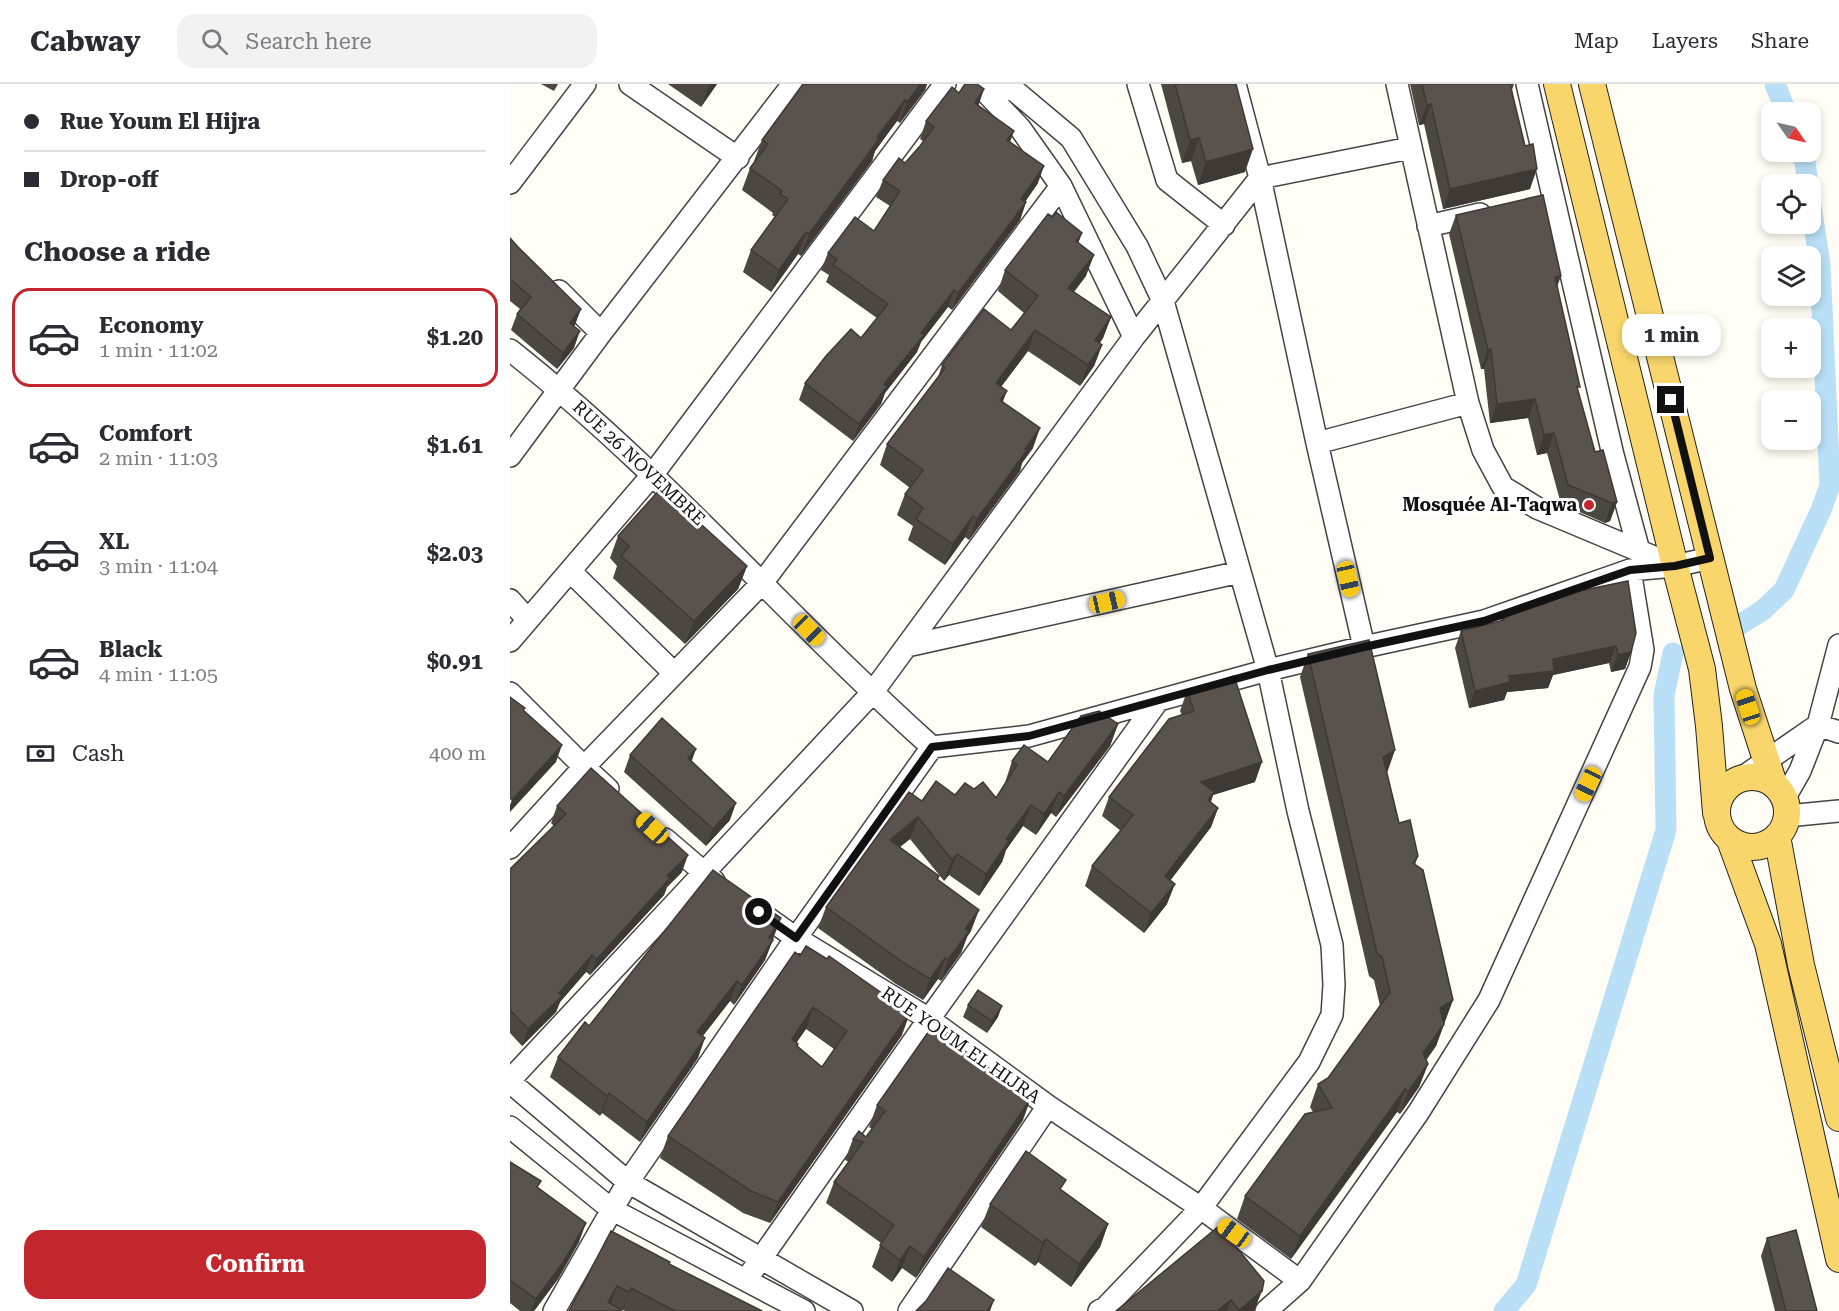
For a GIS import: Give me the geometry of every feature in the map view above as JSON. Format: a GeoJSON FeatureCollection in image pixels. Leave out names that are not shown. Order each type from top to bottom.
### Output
{"type":"FeatureCollection","features":[{"type":"Feature","properties":{"kind":"main road"},"geometry":{"type":"LineString","coordinates":[[1557,84],[1702,669],[1718,823],[1730,840],[1767,944],[1839,1259]]}},
{"type":"Feature","properties":{"kind":"main road"},"geometry":{"type":"LineString","coordinates":[[1592,84],[1743,689],[1780,809],[1801,965],[1839,1118]]}},
{"type":"Feature","properties":{"kind":"main road"},"geometry":{"type":"LineString","coordinates":[[1716,813],[1722,792],[1730,784],[1752,776],[1763,778],[1780,809],[1769,842],[1749,847],[1730,840]]}},
{"type":"Feature","properties":{"kind":"street"},"geometry":{"type":"LineString","coordinates":[[510,183],[585,84]]}},
{"type":"Feature","properties":{"kind":"street"},"geometry":{"type":"LineString","coordinates":[[630,84],[738,158]]}},
{"type":"Feature","properties":{"kind":"street"},"geometry":{"type":"LineString","coordinates":[[510,456],[601,333],[793,84]]}},
{"type":"Feature","properties":{"kind":"street"},"geometry":{"type":"LineString","coordinates":[[510,641],[653,474],[945,84]]}},
{"type":"Feature","properties":{"kind":"street"},"geometry":{"type":"LineString","coordinates":[[978,84],[1020,128],[1062,186],[1134,337]]}},
{"type":"Feature","properties":{"kind":"street"},"geometry":{"type":"LineString","coordinates":[[995,84],[1015,91],[1071,138],[1137,246],[1163,301],[1268,670],[1298,812],[1332,945],[1334,985],[1332,1015],[1309,1062],[1201,1208],[1100,1311]]}},
{"type":"Feature","properties":{"kind":"street"},"geometry":{"type":"LineString","coordinates":[[1138,84],[1167,180],[1224,225]]}},
{"type":"Feature","properties":{"kind":"street"},"geometry":{"type":"LineString","coordinates":[[1235,84],[1260,178],[1364,647]]}},
{"type":"Feature","properties":{"kind":"street"},"geometry":{"type":"LineString","coordinates":[[1397,84],[1468,403],[1483,450],[1503,487],[1635,561],[1675,566],[1710,558]]}},
{"type":"Feature","properties":{"kind":"street"},"geometry":{"type":"LineString","coordinates":[[1266,1311],[1300,1281],[1418,1113],[1488,1000],[1640,667],[1643,650],[1635,561],[1613,455],[1527,84]]}},
{"type":"Feature","properties":{"kind":"street"},"geometry":{"type":"LineString","coordinates":[[852,1311],[628,1182],[510,1081],[872,693],[1134,337],[1260,178],[1410,148]]}},
{"type":"Feature","properties":{"kind":"street"},"geometry":{"type":"LineString","coordinates":[[510,848],[584,767],[762,582],[1062,186]]}},
{"type":"Feature","properties":{"kind":"street"},"geometry":{"type":"LineString","coordinates":[[1531,202],[1554,197]]}},
{"type":"Feature","properties":{"kind":"street"},"geometry":{"type":"LineString","coordinates":[[1428,226],[1496,210]]}},
{"type":"Feature","properties":{"kind":"street"},"geometry":{"type":"LineString","coordinates":[[543,275],[601,333]]}},
{"type":"Feature","properties":{"kind":"street","name":"RUE 26 NOVEMBRE"},"geometry":{"type":"LineString","coordinates":[[510,350],[560,389],[653,474],[872,693],[932,747]]}},
{"type":"Feature","properties":{"kind":"street"},"geometry":{"type":"LineString","coordinates":[[1317,443],[1468,403]]}},
{"type":"Feature","properties":{"kind":"street"},"geometry":{"type":"LineString","coordinates":[[554,1311],[628,1182],[796,938],[932,747],[1029,736],[1268,670],[1484,621],[1635,561]]}},
{"type":"Feature","properties":{"kind":"street"},"geometry":{"type":"LineString","coordinates":[[570,571],[674,673]]}},
{"type":"Feature","properties":{"kind":"street"},"geometry":{"type":"LineString","coordinates":[[906,646],[1240,572]]}},
{"type":"Feature","properties":{"kind":"street"},"geometry":{"type":"LineString","coordinates":[[510,600],[528,620]]}},
{"type":"Feature","properties":{"kind":"street"},"geometry":{"type":"LineString","coordinates":[[1839,645],[1818,725],[1800,771],[1780,809],[1839,812]]}},
{"type":"Feature","properties":{"kind":"street"},"geometry":{"type":"LineString","coordinates":[[510,693],[584,767],[626,805]]}},
{"type":"Feature","properties":{"kind":"street"},"geometry":{"type":"LineString","coordinates":[[746,1280],[929,1019],[1157,702]]}},
{"type":"Feature","properties":{"kind":"street"},"geometry":{"type":"LineString","coordinates":[[1740,779],[1818,725]]}},
{"type":"Feature","properties":{"kind":"street"},"geometry":{"type":"LineString","coordinates":[[1818,725],[1839,732]]}},
{"type":"Feature","properties":{"kind":"street","name":"RUE YOUM EL HIJRA"},"geometry":{"type":"LineString","coordinates":[[652,828],[703,873],[796,938],[929,1019],[1048,1106],[1201,1208],[1300,1281]]}},
{"type":"Feature","properties":{"kind":"street"},"geometry":{"type":"LineString","coordinates":[[909,1311],[1048,1106]]}},
{"type":"Feature","properties":{"kind":"street"},"geometry":{"type":"LineString","coordinates":[[510,1127],[611,1209],[804,1311]]}},
{"type":"Feature","properties":{"kind":"building"},"geometry":{"type":"Polygon","coordinates":[[[803,84],[921,84],[907,102],[905,100],[809,234],[806,232],[779,270],[751,250],[788,199],[780,194],[782,191],[750,168],[768,144],[762,140],[803,84]]]}},
{"type":"Feature","properties":{"kind":"building"},"geometry":{"type":"Polygon","coordinates":[[[965,84],[977,84],[984,89],[975,103],[1014,131],[1007,140],[1044,166],[1021,199],[1026,202],[958,293],[954,290],[921,333],[924,335],[884,384],[887,386],[859,424],[805,383],[851,329],[861,338],[888,304],[833,265],[837,259],[828,253],[855,217],[874,231],[900,191],[883,180],[899,158],[905,163],[920,146],[934,127],[926,121],[952,87],[959,93],[965,84]]]}},
{"type":"Feature","properties":{"kind":"building"},"geometry":{"type":"Polygon","coordinates":[[[1175,84],[1236,84],[1253,149],[1206,162],[1199,138],[1190,140],[1175,84]]]}},
{"type":"Feature","properties":{"kind":"building"},"geometry":{"type":"Polygon","coordinates":[[[1422,84],[1510,84],[1525,146],[1533,144],[1537,169],[1450,189],[1431,104],[1427,105],[1422,84]]]}},
{"type":"Feature","properties":{"kind":"building"},"geometry":{"type":"Polygon","coordinates":[[[1543,195],[1561,276],[1555,277],[1580,387],[1577,387],[1595,452],[1603,450],[1617,502],[1612,503],[1568,485],[1554,433],[1544,435],[1535,399],[1497,404],[1491,349],[1488,350],[1456,215],[1543,195]]]}},
{"type":"Feature","properties":{"kind":"building"},"geometry":{"type":"Polygon","coordinates":[[[1056,212],[1082,233],[1076,241],[1094,255],[1068,288],[1111,317],[1095,340],[1102,345],[1088,365],[1035,330],[996,383],[1007,391],[1000,400],[1040,428],[1025,449],[1027,450],[977,519],[973,516],[953,544],[916,519],[923,508],[905,494],[923,470],[887,444],[945,368],[942,365],[984,309],[1011,330],[1038,296],[1005,270],[1048,214],[1053,217],[1056,212]]]}},
{"type":"Feature","properties":{"kind":"building"},"geometry":{"type":"Polygon","coordinates":[[[510,238],[581,309],[570,323],[580,331],[563,353],[517,314],[531,297],[510,279],[510,238]]]}},
{"type":"Feature","properties":{"kind":"building"},"geometry":{"type":"Polygon","coordinates":[[[661,488],[747,566],[694,621],[621,556],[629,546],[618,536],[661,488]]]}},
{"type":"Feature","properties":{"kind":"building"},"geometry":{"type":"Polygon","coordinates":[[[1628,581],[1636,633],[1631,652],[1618,655],[1616,646],[1553,659],[1554,671],[1509,676],[1510,682],[1475,691],[1461,631],[1504,620],[1503,613],[1527,605],[1546,603],[1545,598],[1628,581]]]}},
{"type":"Feature","properties":{"kind":"building"},"geometry":{"type":"Polygon","coordinates":[[[1369,640],[1395,750],[1383,757],[1399,823],[1410,820],[1418,856],[1413,863],[1423,870],[1453,1000],[1440,1008],[1444,1024],[1423,1053],[1428,1064],[1408,1092],[1405,1089],[1300,1236],[1245,1196],[1305,1114],[1332,1108],[1318,1084],[1328,1078],[1390,992],[1382,957],[1377,953],[1308,654],[1369,640]]]}},
{"type":"Feature","properties":{"kind":"building"},"geometry":{"type":"Polygon","coordinates":[[[1234,676],[1262,762],[1201,782],[1214,792],[1208,800],[1218,808],[1165,876],[1175,884],[1151,913],[1092,866],[1133,815],[1109,797],[1169,719],[1194,711],[1187,691],[1234,676]]]}},
{"type":"Feature","properties":{"kind":"building"},"geometry":{"type":"Polygon","coordinates":[[[510,697],[525,708],[523,710],[562,745],[512,800],[510,798],[510,697]]]}},
{"type":"Feature","properties":{"kind":"building"},"geometry":{"type":"Polygon","coordinates":[[[1099,711],[1118,724],[1064,796],[1059,792],[1044,814],[1031,805],[1006,839],[1009,841],[986,874],[957,854],[952,860],[918,817],[890,840],[939,876],[937,879],[979,910],[965,929],[969,931],[948,960],[945,958],[930,979],[826,907],[909,792],[922,801],[936,781],[955,795],[965,783],[974,789],[983,782],[996,798],[1017,765],[1012,761],[1024,745],[1048,762],[1081,716],[1099,711]]]}},
{"type":"Feature","properties":{"kind":"building"},"geometry":{"type":"Polygon","coordinates":[[[662,718],[696,749],[688,758],[736,803],[713,829],[630,755],[662,718]]]}},
{"type":"Feature","properties":{"kind":"building"},"geometry":{"type":"Polygon","coordinates":[[[591,768],[688,855],[667,876],[670,878],[597,959],[592,955],[559,993],[562,996],[528,1029],[510,1010],[510,869],[566,814],[557,806],[591,768]]]}},
{"type":"Feature","properties":{"kind":"building"},"geometry":{"type":"Polygon","coordinates":[[[713,870],[781,918],[769,938],[773,940],[742,985],[737,981],[697,1032],[705,1038],[647,1122],[609,1093],[607,1096],[558,1057],[585,1022],[589,1026],[713,870]]]}},
{"type":"Feature","properties":{"kind":"building"},"geometry":{"type":"Polygon","coordinates":[[[806,946],[827,959],[829,956],[910,1013],[778,1202],[751,1191],[668,1136],[795,952],[800,956],[806,946]],[[813,1007],[792,1039],[822,1067],[847,1031],[813,1007]]]}},
{"type":"Feature","properties":{"kind":"building"},"geometry":{"type":"Polygon","coordinates":[[[978,990],[1002,1006],[992,1021],[968,1005],[978,990]]]}},
{"type":"Feature","properties":{"kind":"building"},"geometry":{"type":"Polygon","coordinates":[[[947,1027],[967,1042],[962,1049],[1031,1098],[924,1257],[910,1246],[900,1260],[880,1245],[894,1225],[834,1182],[863,1142],[853,1139],[859,1131],[866,1137],[885,1111],[877,1105],[931,1028],[941,1035],[947,1027]]]}},
{"type":"Feature","properties":{"kind":"building"},"geometry":{"type":"Polygon","coordinates":[[[1026,1151],[1066,1180],[1060,1189],[1108,1224],[1079,1264],[1046,1239],[1043,1243],[990,1204],[1026,1151]]]}},
{"type":"Feature","properties":{"kind":"building"},"geometry":{"type":"Polygon","coordinates":[[[510,1162],[541,1181],[537,1187],[586,1223],[564,1261],[536,1299],[510,1280],[510,1162]]]}},
{"type":"Feature","properties":{"kind":"building"},"geometry":{"type":"Polygon","coordinates":[[[1219,1226],[1264,1281],[1262,1291],[1239,1310],[1231,1300],[1217,1311],[1116,1311],[1219,1226]]]}},
{"type":"Feature","properties":{"kind":"building"},"geometry":{"type":"Polygon","coordinates":[[[1796,1230],[1817,1311],[1786,1311],[1767,1238],[1796,1230]]]}},
{"type":"Feature","properties":{"kind":"building"},"geometry":{"type":"Polygon","coordinates":[[[611,1231],[670,1262],[669,1264],[762,1311],[672,1311],[631,1288],[629,1292],[617,1286],[608,1302],[620,1309],[619,1311],[569,1311],[611,1231]]]}},
{"type":"Feature","properties":{"kind":"building"},"geometry":{"type":"Polygon","coordinates":[[[948,1268],[994,1300],[987,1311],[916,1311],[926,1301],[948,1268]]]}},
{"type":"Feature","properties":{"kind":"waterway"},"geometry":{"type":"LineString","coordinates":[[1775,84],[1782,102]]}},
{"type":"Feature","properties":{"kind":"waterway"},"geometry":{"type":"LineString","coordinates":[[1805,162],[1807,174]]}},
{"type":"Feature","properties":{"kind":"waterway"},"geometry":{"type":"LineString","coordinates":[[1733,629],[1763,610],[1784,590],[1830,485],[1820,264],[1815,234]]}},
{"type":"Feature","properties":{"kind":"waterway"},"geometry":{"type":"LineString","coordinates":[[1504,1311],[1526,1285],[1666,830],[1664,695],[1673,653]]}},
{"type":"Feature","properties":{"kind":"place","name":"Mosquée Al-Taqwa"},"geometry":{"type":"Point","coordinates":[1589,505]}},
{"type":"Feature","properties":{"kind":"route"},"geometry":{"type":"LineString","coordinates":[[759,912],[796,938],[932,747],[1029,736],[1268,670],[1484,621],[1630,570],[1675,566],[1710,558],[1671,400]]}}]}
